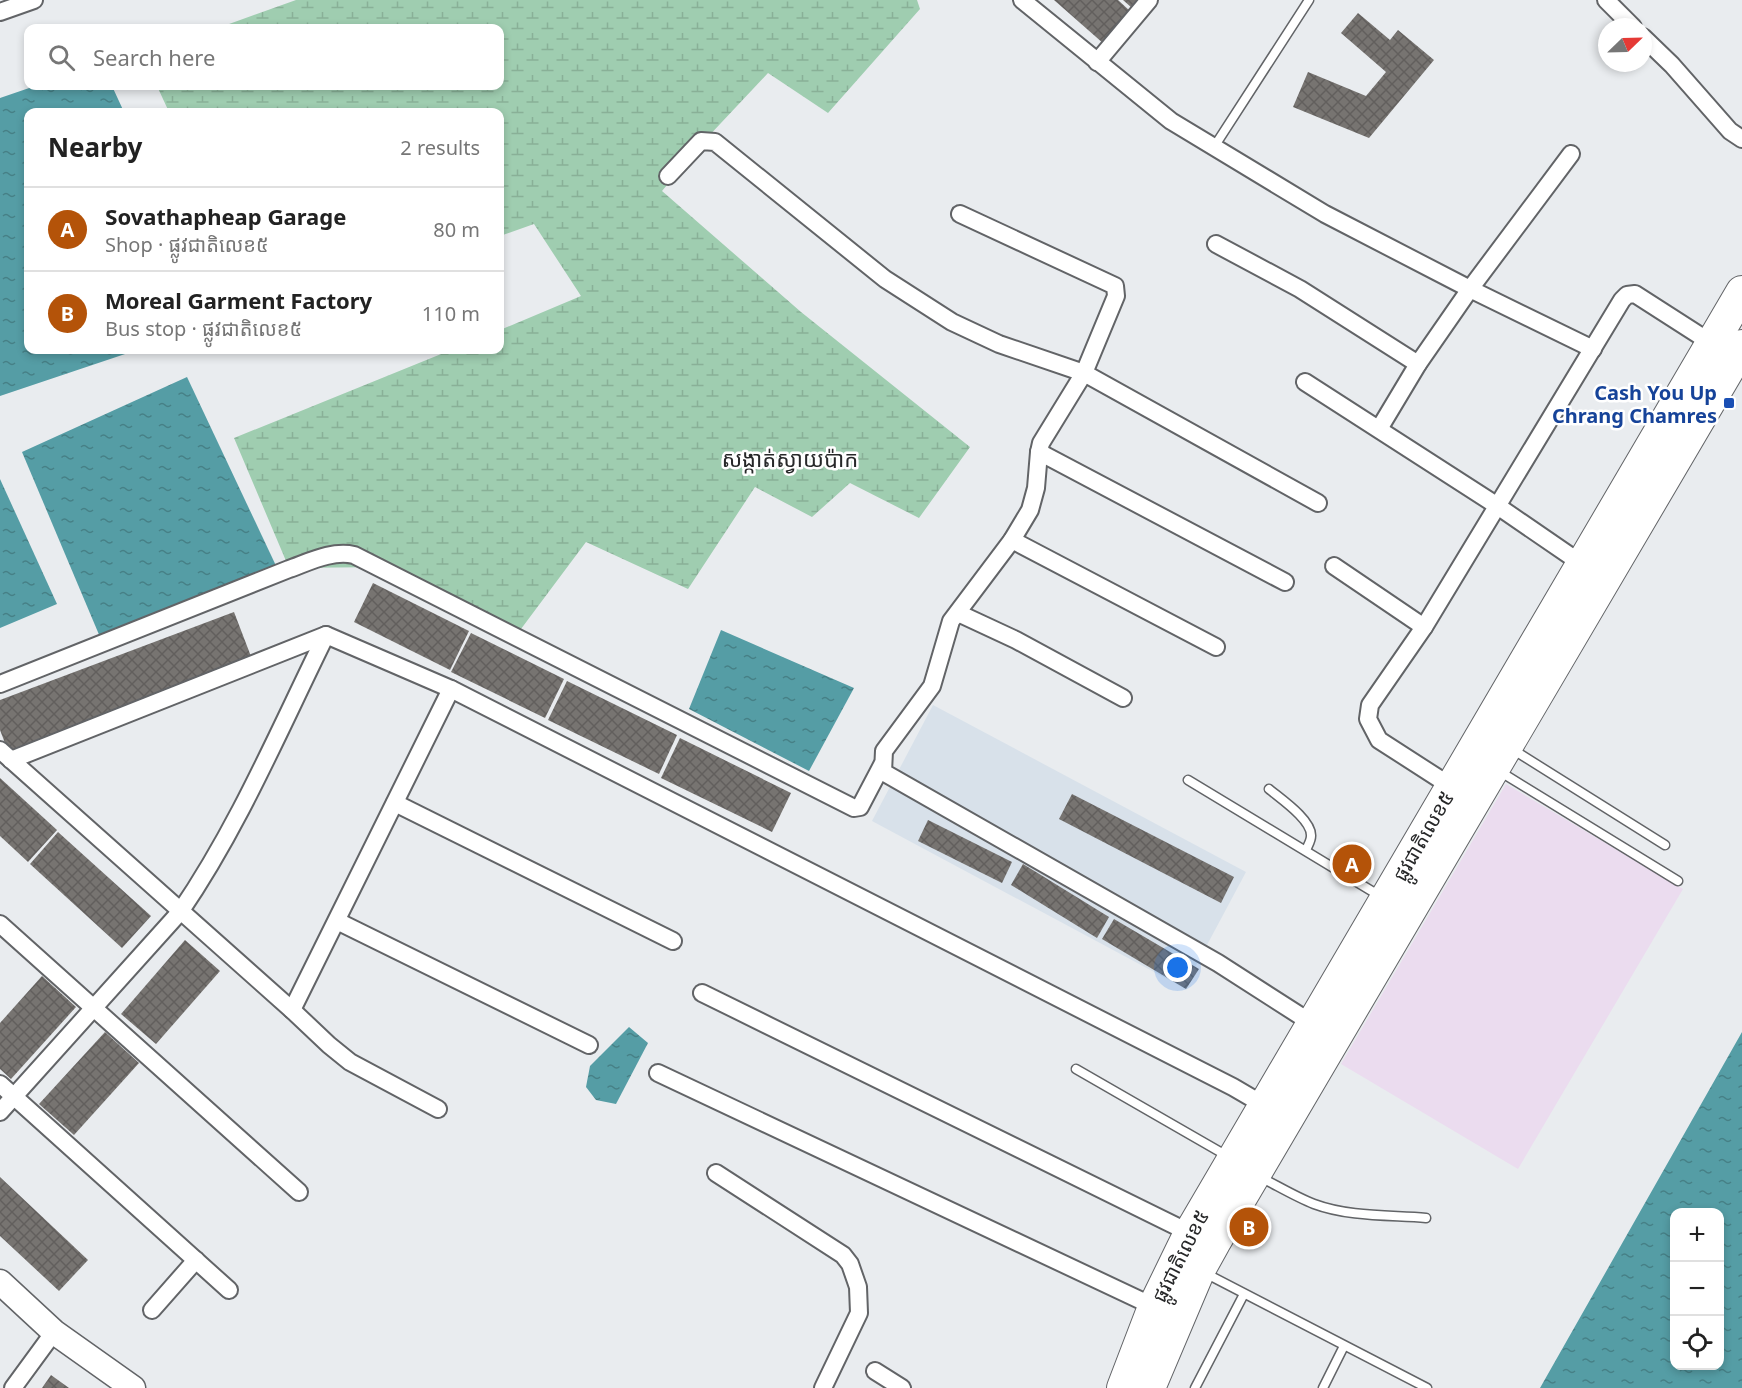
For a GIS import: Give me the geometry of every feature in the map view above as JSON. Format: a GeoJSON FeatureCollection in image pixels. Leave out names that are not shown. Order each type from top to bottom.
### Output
{"type":"FeatureCollection","features":[{"type":"Feature","properties":{"kind":"highway","name":"ផ្លូវជាតិលេខ៥"},"geometry":{"type":"LineString","coordinates":[[1276,1113],[1312,1024],[1357,974],[1386,899],[1450,808],[1500,757],[1724,358],[1742,292]]}},
{"type":"Feature","properties":{"kind":"highway","name":"ផ្លូវជាតិលេខ៥"},"geometry":{"type":"LineString","coordinates":[[1123,1388],[1166,1312],[1199,1270],[1244,1167],[1357,974],[1582,564],[1724,358]]}},
{"type":"Feature","properties":{"kind":"highway","name":"ផ្លូវជាតិលេខ៥"},"geometry":{"type":"LineString","coordinates":[[1149,1388],[1166,1312],[1190,1233],[1244,1167]]}},
{"type":"Feature","properties":{"kind":"street"},"geometry":{"type":"LineString","coordinates":[[0,12],[34,0]]}},
{"type":"Feature","properties":{"kind":"street"},"geometry":{"type":"LineString","coordinates":[[1022,0],[1171,121],[1325,214],[1593,349]]}},
{"type":"Feature","properties":{"kind":"street"},"geometry":{"type":"LineString","coordinates":[[1097,62],[1149,0]]}},
{"type":"Feature","properties":{"kind":"street"},"geometry":{"type":"LineString","coordinates":[[1606,0],[1624,18]]}},
{"type":"Feature","properties":{"kind":"street"},"geometry":{"type":"LineString","coordinates":[[1652,46],[1730,131],[1742,139]]}},
{"type":"Feature","properties":{"kind":"street"},"geometry":{"type":"LineString","coordinates":[[668,176],[701,141],[715,142],[885,279],[942,316],[999,344],[1084,373],[1318,503]]}},
{"type":"Feature","properties":{"kind":"street"},"geometry":{"type":"LineString","coordinates":[[1379,429],[1418,364],[1470,289],[1571,154]]}},
{"type":"Feature","properties":{"kind":"street"},"geometry":{"type":"LineString","coordinates":[[960,214],[1074,266],[1116,288],[1116,296],[1084,373],[1041,443],[1034,499],[1030,510],[1012,540],[951,621],[932,686],[884,751],[882,772],[1218,963],[1312,1024]]}},
{"type":"Feature","properties":{"kind":"street"},"geometry":{"type":"LineString","coordinates":[[1216,243],[1300,290],[1418,364]]}},
{"type":"Feature","properties":{"kind":"street"},"geometry":{"type":"LineString","coordinates":[[1450,808],[1379,740],[1368,719],[1370,705],[1424,627],[1496,505],[1627,295],[1635,294],[1724,358]]}},
{"type":"Feature","properties":{"kind":"street"},"geometry":{"type":"LineString","coordinates":[[1305,382],[1496,505],[1582,564]]}},
{"type":"Feature","properties":{"kind":"street"},"geometry":{"type":"LineString","coordinates":[[1039,452],[1285,582]]}},
{"type":"Feature","properties":{"kind":"street"},"geometry":{"type":"LineString","coordinates":[[1012,540],[1216,646]]}},
{"type":"Feature","properties":{"kind":"street"},"geometry":{"type":"LineString","coordinates":[[0,684],[289,569],[336,554],[345,554],[354,555],[854,808],[860,807],[882,765]]}},
{"type":"Feature","properties":{"kind":"street"},"geometry":{"type":"LineString","coordinates":[[1334,566],[1424,627]]}},
{"type":"Feature","properties":{"kind":"street"},"geometry":{"type":"LineString","coordinates":[[958,613],[1017,640],[1123,698]]}},
{"type":"Feature","properties":{"kind":"street"},"geometry":{"type":"LineString","coordinates":[[0,1112],[180,912],[200,883],[225,839],[326,635]]}},
{"type":"Feature","properties":{"kind":"street"},"geometry":{"type":"LineString","coordinates":[[438,1109],[350,1062],[329,1045],[6,755],[326,635],[451,689],[1233,1087],[1276,1113]]}},
{"type":"Feature","properties":{"kind":"street"},"geometry":{"type":"LineString","coordinates":[[292,1010],[451,689]]}},
{"type":"Feature","properties":{"kind":"street"},"geometry":{"type":"LineString","coordinates":[[394,803],[673,941]]}},
{"type":"Feature","properties":{"kind":"street"},"geometry":{"type":"LineString","coordinates":[[337,921],[589,1045]]}},
{"type":"Feature","properties":{"kind":"street"},"geometry":{"type":"LineString","coordinates":[[0,924],[299,1192]]}},
{"type":"Feature","properties":{"kind":"street"},"geometry":{"type":"LineString","coordinates":[[702,993],[1190,1233]]}},
{"type":"Feature","properties":{"kind":"street"},"geometry":{"type":"LineString","coordinates":[[658,1072],[1166,1312]]}},
{"type":"Feature","properties":{"kind":"street"},"geometry":{"type":"LineString","coordinates":[[0,1084],[229,1290]]}},
{"type":"Feature","properties":{"kind":"street"},"geometry":{"type":"LineString","coordinates":[[716,1173],[843,1256],[850,1264],[858,1287],[859,1313],[823,1388]]}},
{"type":"Feature","properties":{"kind":"street"},"geometry":{"type":"LineString","coordinates":[[152,1310],[196,1260]]}},
{"type":"Feature","properties":{"kind":"street"},"geometry":{"type":"LineString","coordinates":[[0,1282],[54,1332],[133,1388]]}},
{"type":"Feature","properties":{"kind":"street"},"geometry":{"type":"LineString","coordinates":[[13,1388],[54,1332]]}},
{"type":"Feature","properties":{"kind":"street"},"geometry":{"type":"LineString","coordinates":[[875,1371],[902,1388]]}},
{"type":"Feature","properties":{"kind":"lane"},"geometry":{"type":"LineString","coordinates":[[1215,147],[1309,0]]}},
{"type":"Feature","properties":{"kind":"lane"},"geometry":{"type":"LineString","coordinates":[[1500,757],[1665,844]]}},
{"type":"Feature","properties":{"kind":"lane"},"geometry":{"type":"LineString","coordinates":[[1500,757],[1678,880]]}},
{"type":"Feature","properties":{"kind":"lane"},"geometry":{"type":"LineString","coordinates":[[1188,780],[1386,899]]}},
{"type":"Feature","properties":{"kind":"lane"},"geometry":{"type":"LineString","coordinates":[[1269,789],[1296,811],[1307,824],[1311,832],[1311,839],[1306,850]]}},
{"type":"Feature","properties":{"kind":"lane"},"geometry":{"type":"LineString","coordinates":[[1076,1069],[1244,1167],[1314,1204],[1360,1214],[1426,1218]]}},
{"type":"Feature","properties":{"kind":"lane"},"geometry":{"type":"LineString","coordinates":[[1199,1270],[1426,1388]]}},
{"type":"Feature","properties":{"kind":"lane"},"geometry":{"type":"LineString","coordinates":[[1195,1388],[1244,1294]]}},
{"type":"Feature","properties":{"kind":"lane"},"geometry":{"type":"LineString","coordinates":[[1323,1388],[1344,1346]]}},
{"type":"Feature","properties":{"kind":"shaded area"},"geometry":{"type":"Polygon","coordinates":[[[933,705],[1246,872],[1184,988],[872,821],[933,705]]]}},
{"type":"Feature","properties":{"kind":"shaded area"},"geometry":{"type":"Polygon","coordinates":[[[1506,784],[1683,889],[1518,1169],[1341,1064],[1506,784]]]}},
{"type":"Feature","properties":{"kind":"green space"},"geometry":{"type":"Polygon","coordinates":[[[296,0],[917,0],[920,9],[828,113],[768,73],[705,140],[662,191],[801,312],[970,447],[919,518],[850,483],[812,517],[755,487],[688,589],[586,542],[518,633],[385,567],[289,568],[234,438],[441,354],[504,354],[504,328],[581,296],[534,224],[504,235],[504,108],[167,108],[159,90],[504,90],[504,24],[229,24],[296,0]]]}},
{"type":"Feature","properties":{"kind":"water"},"geometry":{"type":"Polygon","coordinates":[[[24,90],[114,90],[122,108],[24,108],[24,354],[125,354],[0,396],[0,98],[24,90]]]}},
{"type":"Feature","properties":{"kind":"water"},"geometry":{"type":"Polygon","coordinates":[[[187,377],[278,570],[100,637],[22,452],[187,377]]]}},
{"type":"Feature","properties":{"kind":"water"},"geometry":{"type":"Polygon","coordinates":[[[0,479],[57,604],[0,628],[0,479]]]}},
{"type":"Feature","properties":{"kind":"water"},"geometry":{"type":"Polygon","coordinates":[[[721,630],[854,688],[809,771],[689,709],[721,630]]]}},
{"type":"Feature","properties":{"kind":"water"},"geometry":{"type":"Polygon","coordinates":[[[629,1027],[648,1043],[616,1104],[596,1100],[586,1087],[590,1066],[629,1027]]]}},
{"type":"Feature","properties":{"kind":"water"},"geometry":{"type":"Polygon","coordinates":[[[1742,1032],[1742,1388],[1540,1388],[1742,1032]]]}},
{"type":"Feature","properties":{"kind":"building"},"geometry":{"type":"Polygon","coordinates":[[[1054,0],[1118,0],[1131,12],[1104,44],[1054,0]]]}},
{"type":"Feature","properties":{"kind":"building"},"geometry":{"type":"Polygon","coordinates":[[[1123,0],[1139,0],[1132,8],[1123,0]]]}},
{"type":"Feature","properties":{"kind":"building"},"geometry":{"type":"Polygon","coordinates":[[[1358,13],[1390,40],[1398,30],[1434,60],[1369,138],[1293,107],[1308,72],[1366,96],[1386,72],[1341,33],[1358,13]]]}},
{"type":"Feature","properties":{"kind":"building"},"geometry":{"type":"Polygon","coordinates":[[[373,583],[469,631],[450,670],[354,622],[373,583]]]}},
{"type":"Feature","properties":{"kind":"building"},"geometry":{"type":"Polygon","coordinates":[[[234,612],[252,659],[8,751],[0,730],[0,700],[234,612]]]}},
{"type":"Feature","properties":{"kind":"building"},"geometry":{"type":"Polygon","coordinates":[[[471,633],[564,679],[545,718],[451,672],[471,633]]]}},
{"type":"Feature","properties":{"kind":"building"},"geometry":{"type":"Polygon","coordinates":[[[567,681],[677,735],[659,774],[548,720],[567,681]]]}},
{"type":"Feature","properties":{"kind":"building"},"geometry":{"type":"Polygon","coordinates":[[[680,738],[791,793],[772,832],[661,778],[680,738]]]}},
{"type":"Feature","properties":{"kind":"building"},"geometry":{"type":"Polygon","coordinates":[[[0,778],[57,830],[28,862],[0,836],[0,778]]]}},
{"type":"Feature","properties":{"kind":"building"},"geometry":{"type":"Polygon","coordinates":[[[1072,794],[1234,877],[1221,903],[1059,819],[1072,794]]]}},
{"type":"Feature","properties":{"kind":"building"},"geometry":{"type":"Polygon","coordinates":[[[928,820],[1012,862],[1002,883],[918,841],[928,820]]]}},
{"type":"Feature","properties":{"kind":"building"},"geometry":{"type":"Polygon","coordinates":[[[58,832],[151,916],[122,948],[30,864],[58,832]]]}},
{"type":"Feature","properties":{"kind":"building"},"geometry":{"type":"Polygon","coordinates":[[[1023,864],[1109,917],[1097,938],[1011,885],[1023,864]]]}},
{"type":"Feature","properties":{"kind":"building"},"geometry":{"type":"Polygon","coordinates":[[[1114,919],[1199,969],[1186,989],[1102,939],[1114,919]]]}},
{"type":"Feature","properties":{"kind":"building"},"geometry":{"type":"Polygon","coordinates":[[[185,940],[220,971],[156,1044],[121,1014],[185,940]]]}},
{"type":"Feature","properties":{"kind":"building"},"geometry":{"type":"Polygon","coordinates":[[[42,976],[76,1007],[11,1079],[0,1069],[0,1023],[42,976]]]}},
{"type":"Feature","properties":{"kind":"building"},"geometry":{"type":"Polygon","coordinates":[[[105,1032],[139,1063],[74,1135],[39,1104],[105,1032]]]}},
{"type":"Feature","properties":{"kind":"building"},"geometry":{"type":"Polygon","coordinates":[[[0,1177],[88,1260],[59,1291],[0,1236],[0,1177]]]}},
{"type":"Feature","properties":{"kind":"building"},"geometry":{"type":"Polygon","coordinates":[[[51,1375],[69,1388],[42,1388],[51,1375]]]}},
{"type":"Feature","properties":{"kind":"place","name":"Cash You Up Chrang Chamres"},"geometry":{"type":"Point","coordinates":[1729,403]}},
{"type":"Feature","properties":{"kind":"place","name":"Sovathapheap Garage"},"geometry":{"type":"Point","coordinates":[1352,864]}},
{"type":"Feature","properties":{"kind":"place","name":"Moreal Garment Factory"},"geometry":{"type":"Point","coordinates":[1249,1227]}},
{"type":"Feature","properties":{"kind":"district","name":"សង្កាត់ស្វាយប៉ាក"},"geometry":{"type":"Point","coordinates":[790,458]}}]}
